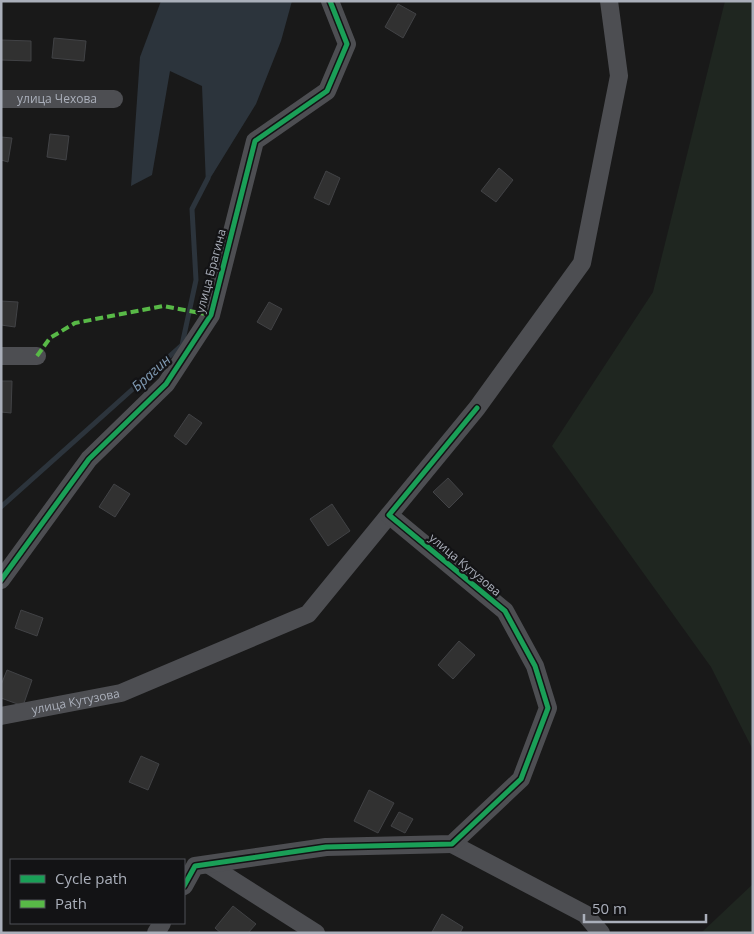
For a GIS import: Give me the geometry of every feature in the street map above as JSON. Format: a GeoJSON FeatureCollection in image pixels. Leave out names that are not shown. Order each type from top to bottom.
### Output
{"type":"FeatureCollection","features":[{"type":"Feature","properties":{"kind":"street","name":"улица Брагина"},"geometry":{"type":"LineString","coordinates":[[1,580],[89,459],[166,384],[211,315],[255,141],[327,91],[347,44],[330,1]]}},
{"type":"Feature","properties":{"kind":"street","name":"улица Кутузова"},"geometry":{"type":"LineString","coordinates":[[1,716],[121,693],[308,614],[477,408],[582,263],[619,76],[609,1]]}},
{"type":"Feature","properties":{"kind":"street","name":"улица Чехова"},"geometry":{"type":"LineString","coordinates":[[1,99],[114,99]]}},
{"type":"Feature","properties":{"kind":"street"},"geometry":{"type":"LineString","coordinates":[[1,356],[37,356]]}},
{"type":"Feature","properties":{"kind":"street","name":"улица Кутузова"},"geometry":{"type":"LineString","coordinates":[[389,515],[505,611],[535,666],[548,708],[521,779],[452,844]]}},
{"type":"Feature","properties":{"kind":"street"},"geometry":{"type":"LineString","coordinates":[[185,884],[195,866],[326,847],[452,844],[585,914],[602,933]]}},
{"type":"Feature","properties":{"kind":"street"},"geometry":{"type":"LineString","coordinates":[[209,865],[316,933]]}},
{"type":"Feature","properties":{"kind":"shaded area"},"geometry":{"type":"Polygon","coordinates":[[[161,1],[292,1],[281,41],[256,104],[206,185],[202,86],[170,71],[152,175],[131,186],[140,57],[161,1]]]}},
{"type":"Feature","properties":{"kind":"shaded area"},"geometry":{"type":"Polygon","coordinates":[[[725,1],[753,1],[753,750],[711,667],[552,446],[653,292],[725,1]]]}},
{"type":"Feature","properties":{"kind":"shaded area"},"geometry":{"type":"Polygon","coordinates":[[[753,884],[753,933],[701,933],[753,884]]]}},
{"type":"Feature","properties":{"kind":"building"},"geometry":{"type":"Polygon","coordinates":[[[398,4],[416,14],[403,38],[385,27],[398,4]]]}},
{"type":"Feature","properties":{"kind":"building"},"geometry":{"type":"Polygon","coordinates":[[[54,38],[86,41],[84,61],[52,58],[54,38]]]}},
{"type":"Feature","properties":{"kind":"building"},"geometry":{"type":"Polygon","coordinates":[[[1,40],[31,41],[31,61],[1,60],[1,40]]]}},
{"type":"Feature","properties":{"kind":"building"},"geometry":{"type":"Polygon","coordinates":[[[50,134],[69,136],[66,160],[47,157],[50,134]]]}},
{"type":"Feature","properties":{"kind":"building"},"geometry":{"type":"Polygon","coordinates":[[[1,137],[12,138],[8,162],[1,160],[1,137]]]}},
{"type":"Feature","properties":{"kind":"building"},"geometry":{"type":"Polygon","coordinates":[[[499,168],[513,180],[496,202],[481,191],[499,168]]]}},
{"type":"Feature","properties":{"kind":"building"},"geometry":{"type":"Polygon","coordinates":[[[326,171],[340,178],[329,205],[314,198],[326,171]]]}},
{"type":"Feature","properties":{"kind":"building"},"geometry":{"type":"Polygon","coordinates":[[[1,301],[18,302],[15,327],[1,325],[1,301]]]}},
{"type":"Feature","properties":{"kind":"building"},"geometry":{"type":"Polygon","coordinates":[[[269,302],[282,309],[271,330],[257,322],[269,302]]]}},
{"type":"Feature","properties":{"kind":"building"},"geometry":{"type":"Polygon","coordinates":[[[1,381],[12,381],[11,413],[1,412],[1,381]]]}},
{"type":"Feature","properties":{"kind":"building"},"geometry":{"type":"Polygon","coordinates":[[[189,414],[202,423],[186,445],[174,436],[189,414]]]}},
{"type":"Feature","properties":{"kind":"building"},"geometry":{"type":"Polygon","coordinates":[[[448,478],[463,494],[449,508],[433,492],[448,478]]]}},
{"type":"Feature","properties":{"kind":"building"},"geometry":{"type":"Polygon","coordinates":[[[114,484],[130,494],[115,517],[99,507],[114,484]]]}},
{"type":"Feature","properties":{"kind":"building"},"geometry":{"type":"Polygon","coordinates":[[[332,504],[350,531],[328,546],[310,519],[332,504]]]}},
{"type":"Feature","properties":{"kind":"building"},"geometry":{"type":"Polygon","coordinates":[[[21,610],[43,618],[37,636],[15,628],[21,610]]]}},
{"type":"Feature","properties":{"kind":"building"},"geometry":{"type":"Polygon","coordinates":[[[459,641],[475,655],[453,679],[438,665],[459,641]]]}},
{"type":"Feature","properties":{"kind":"building"},"geometry":{"type":"Polygon","coordinates":[[[7,670],[32,680],[23,706],[1,698],[1,685],[7,670]]]}},
{"type":"Feature","properties":{"kind":"building"},"geometry":{"type":"Polygon","coordinates":[[[141,756],[159,764],[148,790],[129,782],[141,756]]]}},
{"type":"Feature","properties":{"kind":"building"},"geometry":{"type":"Polygon","coordinates":[[[369,790],[394,803],[378,833],[354,821],[369,790]]]}},
{"type":"Feature","properties":{"kind":"building"},"geometry":{"type":"Polygon","coordinates":[[[399,812],[413,819],[405,833],[391,826],[399,812]]]}},
{"type":"Feature","properties":{"kind":"building"},"geometry":{"type":"Polygon","coordinates":[[[233,906],[256,924],[248,933],[221,933],[215,928],[233,906]]]}},
{"type":"Feature","properties":{"kind":"building"},"geometry":{"type":"Polygon","coordinates":[[[442,914],[463,927],[460,933],[432,932],[442,914]]]}},
{"type":"Feature","properties":{"kind":"waterway","name":"Брагин"},"geometry":{"type":"LineString","coordinates":[[1,507],[182,345],[196,280],[192,209],[208,178]]}},
{"type":"Feature","properties":{"kind":"marked path"},"geometry":{"type":"LineString","coordinates":[[37,356],[50,338],[75,323],[163,306],[211,315]]}},
{"type":"Feature","properties":{"kind":"cycle path"},"geometry":{"type":"LineString","coordinates":[[1,580],[89,459],[166,384],[211,315],[255,141],[327,91],[347,44],[330,1]]}},
{"type":"Feature","properties":{"kind":"cycle path"},"geometry":{"type":"LineString","coordinates":[[185,884],[195,866],[326,847],[452,844],[521,779],[548,708],[535,666],[505,611],[389,515],[477,408]]}}]}
